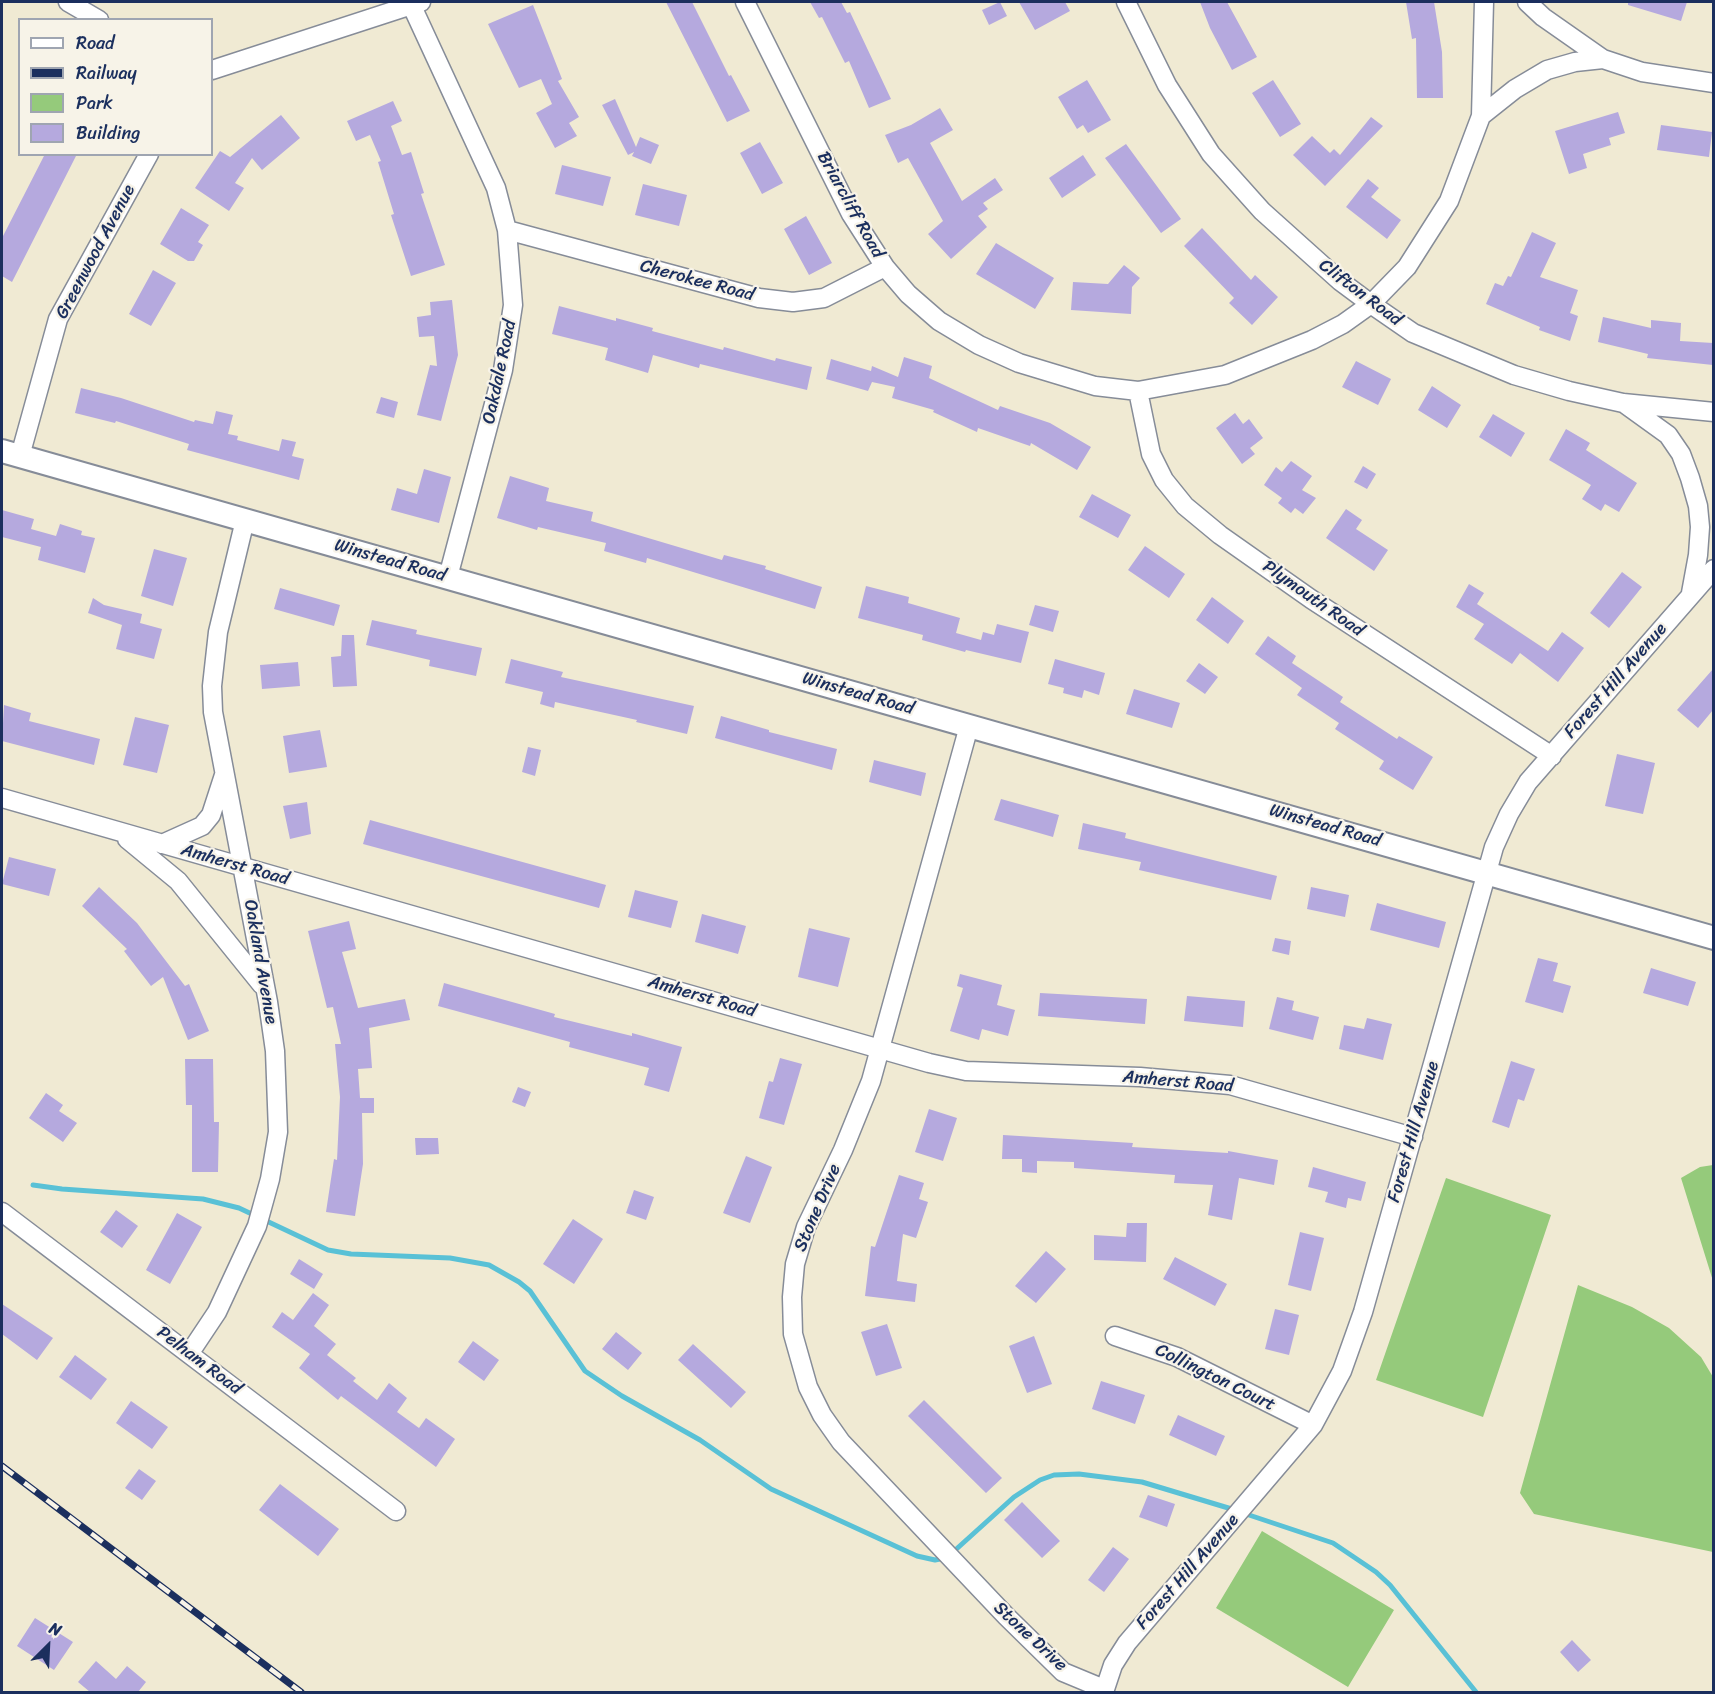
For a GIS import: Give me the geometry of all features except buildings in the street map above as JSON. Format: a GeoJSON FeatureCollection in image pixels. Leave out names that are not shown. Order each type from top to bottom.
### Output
{"type":"FeatureCollection","features":[{"type":"Feature","properties":{"kind":"street"},"geometry":{"type":"LineString","coordinates":[[68,2],[96,18]]}},
{"type":"Feature","properties":{"kind":"street","name":"Briarcliff Road"},"geometry":{"type":"LineString","coordinates":[[745,2],[851,214],[885,267],[908,294],[939,321],[979,345],[1053,375],[1095,386],[1138,391],[1225,375],[1312,340],[1343,324],[1371,304],[1407,267],[1431,233],[1461,173],[1481,116],[1484,2]]}},
{"type":"Feature","properties":{"kind":"street","name":"Clifton Road"},"geometry":{"type":"LineString","coordinates":[[1126,2],[1167,85],[1211,154],[1270,219],[1340,281],[1371,304],[1413,333],[1493,366],[1569,392],[1623,403],[1713,412]]}},
{"type":"Feature","properties":{"kind":"street"},"geometry":{"type":"LineString","coordinates":[[1527,2],[1543,17],[1603,59],[1642,72],[1713,83]]}},
{"type":"Feature","properties":{"kind":"street"},"geometry":{"type":"LineString","coordinates":[[213,70],[415,3]]}},
{"type":"Feature","properties":{"kind":"street","name":"Oakdale Road"},"geometry":{"type":"LineString","coordinates":[[415,3],[496,188],[507,230],[513,305],[510,340],[448,578]]}},
{"type":"Feature","properties":{"kind":"street"},"geometry":{"type":"LineString","coordinates":[[1481,116],[1515,89],[1547,70],[1575,62],[1603,59]]}},
{"type":"Feature","properties":{"kind":"street","name":"Greenwood Avenue"},"geometry":{"type":"LineString","coordinates":[[11,454],[58,319],[148,156]]}},
{"type":"Feature","properties":{"kind":"street","name":"Cherokee Road"},"geometry":{"type":"LineString","coordinates":[[507,230],[759,298],[792,302],[824,298],[885,267]]}},
{"type":"Feature","properties":{"kind":"street","name":"Plymouth Road"},"geometry":{"type":"LineString","coordinates":[[1138,391],[1151,454],[1164,480],[1185,506],[1220,535],[1311,599],[1551,756]]}},
{"type":"Feature","properties":{"kind":"street"},"geometry":{"type":"LineString","coordinates":[[1623,403],[1668,435],[1681,454],[1690,478],[1698,506],[1700,528],[1691,595]]}},
{"type":"Feature","properties":{"kind":"street","name":"Winstead Road"},"geometry":{"type":"LineString","coordinates":[[11,454],[1487,871],[1713,938]]}},
{"type":"Feature","properties":{"kind":"street","name":"Oakland Avenue"},"geometry":{"type":"LineString","coordinates":[[189,1354],[217,1312],[257,1226],[270,1179],[278,1132],[278,1095],[266,992],[213,712],[212,686],[222,609],[245,520]]}},
{"type":"Feature","properties":{"kind":"street","name":"Forest Hill Avenue"},"geometry":{"type":"LineString","coordinates":[[1104,1691],[1113,1665],[1127,1643],[1313,1425],[1337,1381],[1354,1341],[1494,847],[1509,814],[1528,782],[1713,568]]}},
{"type":"Feature","properties":{"kind":"street","name":"Stone Drive"},"geometry":{"type":"LineString","coordinates":[[969,726],[882,1048],[843,1150],[806,1227],[795,1264],[792,1297],[793,1334],[798,1359],[822,1415],[841,1442],[998,1608],[1063,1672],[1104,1691]]}},
{"type":"Feature","properties":{"kind":"street"},"geometry":{"type":"LineString","coordinates":[[162,844],[202,826],[211,815],[225,772]]}},
{"type":"Feature","properties":{"kind":"street","name":"Amherst Road"},"geometry":{"type":"LineString","coordinates":[[2,798],[966,1071],[1140,1077],[1230,1085],[1413,1137]]}},
{"type":"Feature","properties":{"kind":"street"},"geometry":{"type":"LineString","coordinates":[[115,831],[178,881],[256,974],[266,992]]}},
{"type":"Feature","properties":{"kind":"street","name":"Pelham Road"},"geometry":{"type":"LineString","coordinates":[[2,1212],[396,1511]]}},
{"type":"Feature","properties":{"kind":"street","name":"Collington Court"},"geometry":{"type":"LineString","coordinates":[[1115,1336],[1177,1357],[1313,1425]]}},
{"type":"Feature","properties":{"kind":"green space"},"geometry":{"type":"Polygon","coordinates":[[[1714,1165],[1713,1281],[1681,1178],[1700,1167],[1714,1165]]]}},
{"type":"Feature","properties":{"kind":"green space"},"geometry":{"type":"Polygon","coordinates":[[[1446,1178],[1551,1215],[1483,1417],[1376,1380],[1446,1178]]]}},
{"type":"Feature","properties":{"kind":"green space"},"geometry":{"type":"Polygon","coordinates":[[[1578,1285],[1632,1307],[1669,1328],[1701,1357],[1713,1377],[1713,1552],[1534,1514],[1520,1493],[1578,1285]]]}},
{"type":"Feature","properties":{"kind":"green space"},"geometry":{"type":"Polygon","coordinates":[[[1262,1531],[1394,1610],[1348,1687],[1216,1608],[1262,1531]]]}},
{"type":"Feature","properties":{"kind":"waterway"},"geometry":{"type":"LineString","coordinates":[[33,1185],[203,1199],[239,1208],[328,1250],[351,1254],[450,1258],[489,1265],[530,1291],[585,1371],[622,1396],[700,1440],[771,1489],[917,1556],[935,1560],[945,1558]]}},
{"type":"Feature","properties":{"kind":"waterway"},"geometry":{"type":"LineString","coordinates":[[952,1553],[1014,1497],[1040,1480],[1054,1475],[1079,1474],[1142,1482],[1235,1510]]}},
{"type":"Feature","properties":{"kind":"waterway"},"geometry":{"type":"LineString","coordinates":[[1243,1513],[1333,1543],[1376,1572],[1390,1585],[1476,1692]]}},
{"type":"Feature","properties":{"kind":"railway"},"geometry":{"type":"LineString","coordinates":[[2,1466],[301,1692]]}}]}
